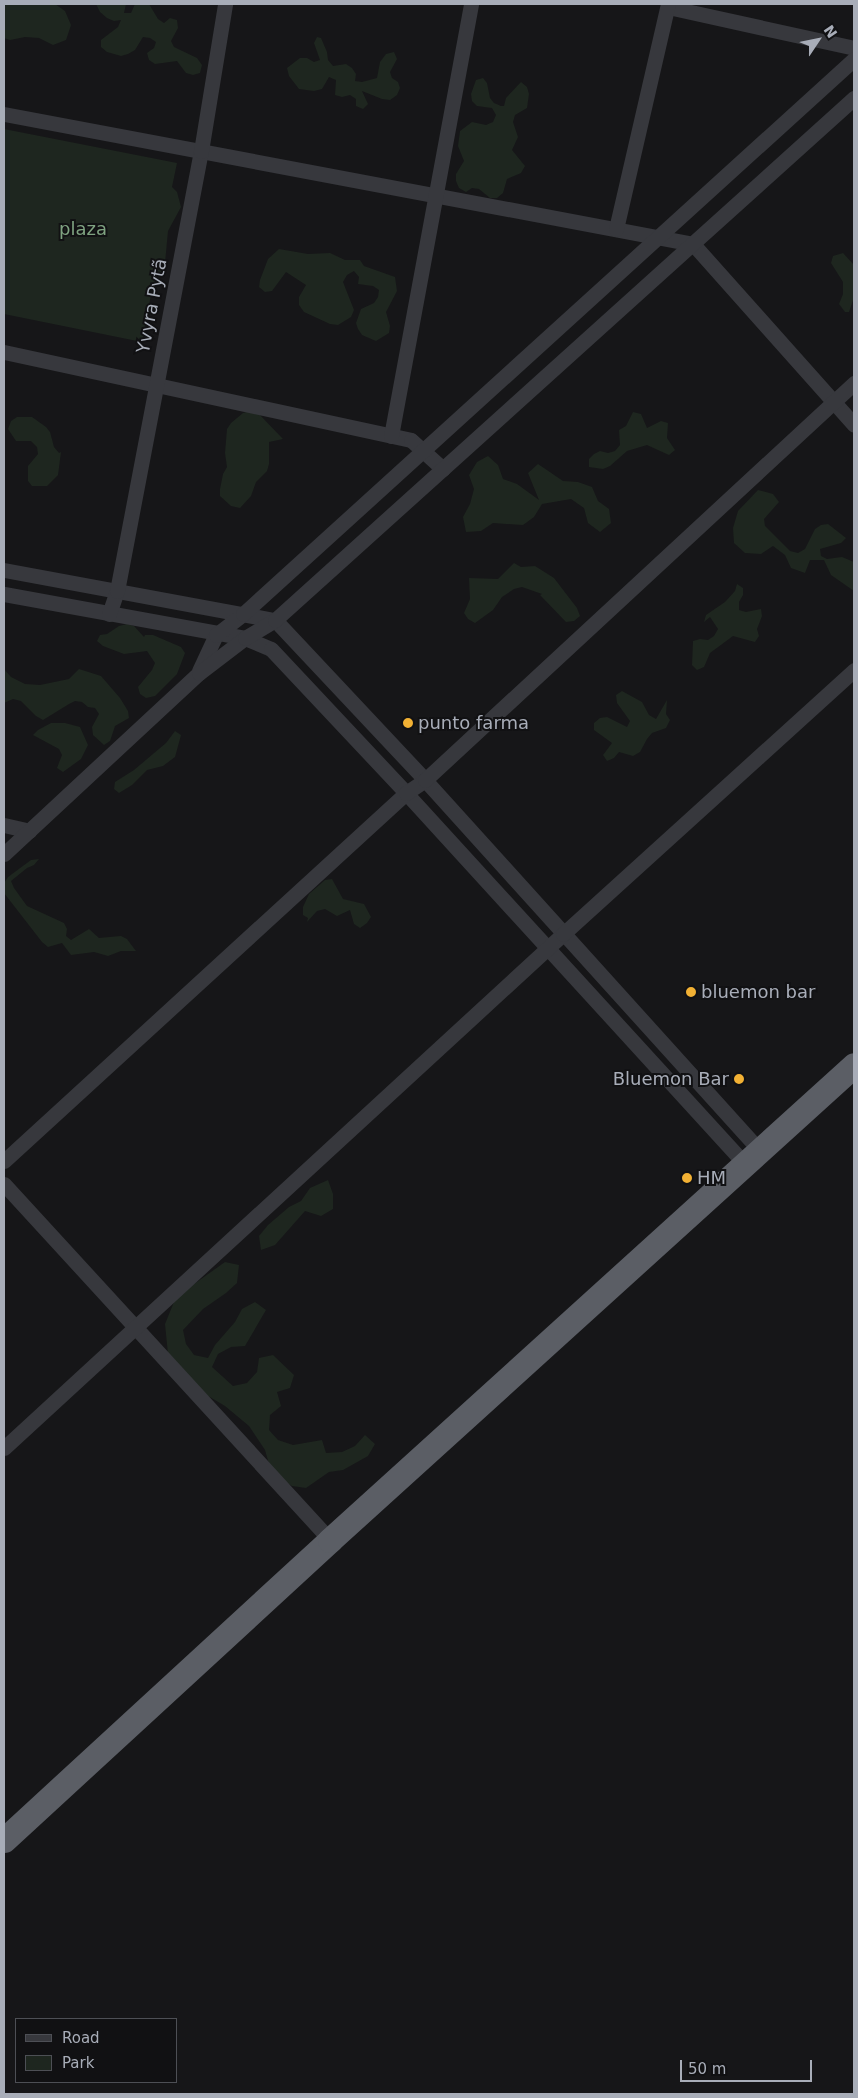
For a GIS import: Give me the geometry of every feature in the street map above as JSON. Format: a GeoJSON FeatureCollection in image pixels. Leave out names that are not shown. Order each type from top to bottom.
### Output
{"type":"FeatureCollection","features":[{"type":"Feature","properties":{"kind":"highway"},"geometry":{"type":"LineString","coordinates":[[4,1840],[330,1540],[854,1065]]}},
{"type":"Feature","properties":{"kind":"street","name":"Yvyra Pytã"},"geometry":{"type":"LineString","coordinates":[[109,614],[117,591],[201,151],[225,4]]}},
{"type":"Feature","properties":{"kind":"street"},"geometry":{"type":"LineString","coordinates":[[391,436],[471,4]]}},
{"type":"Feature","properties":{"kind":"street"},"geometry":{"type":"LineString","coordinates":[[616,229],[668,5],[854,48]]}},
{"type":"Feature","properties":{"kind":"street"},"geometry":{"type":"LineString","coordinates":[[199,673],[216,635],[243,614],[854,59]]}},
{"type":"Feature","properties":{"kind":"street"},"geometry":{"type":"LineString","coordinates":[[4,854],[199,673],[245,638],[275,620],[854,98]]}},
{"type":"Feature","properties":{"kind":"street"},"geometry":{"type":"LineString","coordinates":[[4,114],[693,244],[854,425]]}},
{"type":"Feature","properties":{"kind":"street"},"geometry":{"type":"LineString","coordinates":[[4,352],[411,440],[443,469]]}},
{"type":"Feature","properties":{"kind":"street"},"geometry":{"type":"LineString","coordinates":[[4,1161],[406,793],[425,780],[854,383]]}},
{"type":"Feature","properties":{"kind":"street"},"geometry":{"type":"LineString","coordinates":[[4,570],[275,620],[425,780],[563,934],[753,1158]]}},
{"type":"Feature","properties":{"kind":"street"},"geometry":{"type":"LineString","coordinates":[[4,594],[216,635],[245,638],[271,649],[406,793],[547,948],[753,1158]]}},
{"type":"Feature","properties":{"kind":"street"},"geometry":{"type":"LineString","coordinates":[[4,1448],[134,1326],[854,670]]}},
{"type":"Feature","properties":{"kind":"street"},"geometry":{"type":"LineString","coordinates":[[4,825],[29,831]]}},
{"type":"Feature","properties":{"kind":"street"},"geometry":{"type":"LineString","coordinates":[[4,1184],[330,1540]]}},
{"type":"Feature","properties":{"kind":"green space"},"geometry":{"type":"Polygon","coordinates":[[[4,4],[55,4],[65,11],[71,25],[66,40],[53,45],[39,38],[25,37],[10,40],[4,38],[4,4]]]}},
{"type":"Feature","properties":{"kind":"green space"},"geometry":{"type":"Polygon","coordinates":[[[96,4],[126,4],[124,13],[131,13],[135,4],[149,4],[158,19],[164,23],[170,18],[177,20],[178,28],[171,41],[174,47],[197,58],[202,65],[200,73],[193,75],[186,73],[177,61],[155,64],[149,60],[147,53],[154,48],[156,42],[150,38],[143,37],[135,50],[128,54],[121,56],[107,52],[101,47],[101,40],[118,27],[121,20],[114,21],[107,18],[100,12],[96,4]]]}},
{"type":"Feature","properties":{"kind":"green space"},"geometry":{"type":"Polygon","coordinates":[[[317,37],[321,38],[328,60],[333,66],[346,64],[352,68],[356,74],[355,81],[362,82],[377,78],[380,62],[386,54],[394,52],[397,59],[390,72],[400,88],[397,95],[390,100],[362,91],[368,104],[363,109],[356,106],[356,99],[350,95],[342,97],[335,95],[336,80],[329,77],[322,89],[314,91],[299,89],[289,76],[287,68],[300,58],[307,58],[314,62],[320,60],[314,43],[317,37]]]}},
{"type":"Feature","properties":{"kind":"green space"},"geometry":{"type":"Polygon","coordinates":[[[483,78],[487,83],[490,98],[494,103],[501,106],[504,106],[506,98],[521,82],[527,87],[529,94],[527,108],[515,115],[513,122],[518,137],[512,150],[525,166],[521,173],[507,179],[503,193],[497,198],[490,198],[479,189],[472,188],[466,192],[459,188],[456,181],[456,174],[464,161],[458,146],[460,131],[472,122],[486,125],[493,122],[496,115],[492,108],[477,106],[472,101],[471,94],[476,80],[483,78]]]}},
{"type":"Feature","properties":{"kind":"green space","name":"plaza"},"geometry":{"type":"Polygon","coordinates":[[[4,129],[177,163],[172,187],[177,192],[181,207],[168,231],[165,263],[159,279],[153,284],[142,342],[4,314],[4,129]]]}},
{"type":"Feature","properties":{"kind":"green space"},"geometry":{"type":"Polygon","coordinates":[[[279,249],[308,254],[330,253],[345,260],[360,260],[364,266],[395,277],[397,291],[386,312],[390,326],[389,333],[376,341],[362,335],[358,329],[356,323],[361,309],[374,303],[378,297],[379,290],[373,286],[358,284],[359,277],[354,271],[347,275],[343,282],[354,310],[351,317],[338,325],[330,324],[304,312],[299,305],[299,297],[306,285],[286,272],[272,291],[265,292],[259,287],[260,280],[268,259],[279,249]]]}},
{"type":"Feature","properties":{"kind":"green space"},"geometry":{"type":"Polygon","coordinates":[[[843,253],[854,265],[854,297],[849,312],[845,312],[839,304],[843,294],[843,282],[831,263],[833,256],[843,253]]]}},
{"type":"Feature","properties":{"kind":"green space"},"geometry":{"type":"Polygon","coordinates":[[[250,411],[258,413],[283,439],[269,442],[269,464],[267,471],[256,482],[251,496],[240,508],[231,506],[220,496],[220,489],[223,474],[227,467],[225,453],[227,429],[243,413],[250,411]]]}},
{"type":"Feature","properties":{"kind":"green space"},"geometry":{"type":"Polygon","coordinates":[[[633,412],[641,414],[647,428],[661,421],[668,423],[667,438],[675,450],[669,455],[647,445],[627,451],[610,466],[603,469],[589,467],[589,459],[594,454],[600,451],[608,453],[615,451],[620,445],[619,430],[626,426],[633,412]]]}},
{"type":"Feature","properties":{"kind":"green space"},"geometry":{"type":"Polygon","coordinates":[[[17,417],[32,417],[46,427],[50,432],[54,447],[59,453],[61,452],[58,475],[47,486],[32,486],[28,481],[28,466],[38,454],[37,447],[31,441],[16,441],[8,429],[11,421],[17,417]]]}},
{"type":"Feature","properties":{"kind":"green space"},"geometry":{"type":"Polygon","coordinates":[[[488,456],[498,465],[503,479],[517,484],[539,500],[528,473],[538,464],[563,481],[578,482],[592,487],[598,501],[609,509],[611,523],[600,532],[588,523],[584,508],[571,499],[542,504],[534,517],[523,525],[493,523],[481,531],[466,532],[463,517],[470,504],[474,489],[469,475],[477,462],[488,456]]]}},
{"type":"Feature","properties":{"kind":"green space"},"geometry":{"type":"Polygon","coordinates":[[[758,490],[773,494],[779,502],[764,519],[765,526],[790,551],[798,553],[805,549],[815,529],[821,525],[828,524],[846,538],[841,543],[820,549],[821,556],[827,559],[842,557],[854,562],[854,591],[831,575],[824,560],[810,560],[805,573],[791,568],[785,555],[773,546],[761,554],[745,553],[734,543],[733,528],[738,511],[758,490]]]}},
{"type":"Feature","properties":{"kind":"green space"},"geometry":{"type":"Polygon","coordinates":[[[514,563],[521,567],[535,566],[554,578],[577,608],[580,616],[574,621],[566,622],[540,595],[542,594],[522,587],[514,589],[502,597],[493,610],[475,623],[468,619],[464,613],[470,599],[469,578],[498,579],[514,563]]]}},
{"type":"Feature","properties":{"kind":"green space"},"geometry":{"type":"Polygon","coordinates":[[[737,584],[743,588],[739,610],[746,612],[761,609],[762,616],[757,629],[759,636],[755,642],[733,636],[710,653],[704,667],[697,670],[692,665],[693,641],[700,639],[708,640],[714,636],[718,629],[710,617],[704,622],[706,615],[725,602],[735,591],[737,584]]]}},
{"type":"Feature","properties":{"kind":"green space"},"geometry":{"type":"Polygon","coordinates":[[[127,624],[134,626],[144,637],[145,635],[153,635],[181,647],[185,653],[177,674],[155,696],[146,698],[140,694],[138,687],[152,670],[155,663],[147,651],[124,654],[103,646],[97,641],[100,635],[107,634],[119,626],[127,624]]]}},
{"type":"Feature","properties":{"kind":"green space"},"geometry":{"type":"Polygon","coordinates":[[[4,669],[11,677],[25,684],[40,685],[69,679],[79,669],[101,676],[120,698],[128,711],[129,718],[115,726],[110,741],[104,745],[93,735],[92,727],[99,714],[95,708],[88,707],[82,702],[75,701],[43,720],[36,716],[21,701],[13,699],[4,703],[4,669]]]}},
{"type":"Feature","properties":{"kind":"green space"},"geometry":{"type":"Polygon","coordinates":[[[622,691],[642,702],[649,715],[656,719],[667,700],[666,714],[670,720],[666,728],[652,733],[640,752],[633,756],[619,752],[614,758],[607,761],[603,755],[612,743],[594,730],[594,723],[600,718],[607,717],[627,727],[630,721],[617,703],[616,695],[622,691]]]}},
{"type":"Feature","properties":{"kind":"green space"},"geometry":{"type":"Polygon","coordinates":[[[51,723],[65,723],[80,727],[88,745],[81,759],[63,772],[57,768],[62,755],[59,749],[33,735],[51,723]]]}},
{"type":"Feature","properties":{"kind":"green space"},"geometry":{"type":"Polygon","coordinates":[[[175,731],[181,735],[175,757],[163,766],[147,770],[132,785],[119,793],[114,789],[115,782],[134,770],[166,743],[175,731]]]}},
{"type":"Feature","properties":{"kind":"green space"},"geometry":{"type":"Polygon","coordinates":[[[39,859],[34,865],[27,868],[11,881],[27,906],[64,923],[67,929],[66,936],[71,940],[89,929],[99,938],[121,936],[127,939],[136,951],[121,951],[108,956],[94,952],[71,955],[62,943],[48,947],[42,942],[4,893],[4,883],[8,877],[31,860],[39,859]]]}},
{"type":"Feature","properties":{"kind":"green space"},"geometry":{"type":"Polygon","coordinates":[[[332,879],[343,899],[364,904],[371,917],[360,928],[354,924],[350,910],[337,916],[325,909],[317,911],[307,922],[308,918],[303,915],[303,907],[309,894],[325,880],[332,879]]]}},
{"type":"Feature","properties":{"kind":"green space"},"geometry":{"type":"Polygon","coordinates":[[[328,1180],[333,1194],[333,1209],[321,1216],[305,1211],[275,1245],[261,1250],[259,1236],[268,1225],[289,1207],[301,1201],[310,1188],[328,1180]]]}},
{"type":"Feature","properties":{"kind":"green space"},"geometry":{"type":"Polygon","coordinates":[[[225,1262],[239,1265],[237,1283],[203,1309],[183,1330],[186,1344],[194,1355],[208,1358],[215,1345],[235,1322],[242,1309],[255,1302],[266,1310],[245,1346],[231,1347],[218,1354],[212,1367],[233,1386],[247,1383],[257,1372],[259,1358],[273,1355],[294,1375],[290,1388],[277,1392],[281,1406],[270,1415],[269,1430],[278,1440],[293,1445],[322,1440],[326,1453],[342,1452],[355,1446],[365,1435],[375,1444],[368,1456],[343,1470],[329,1472],[306,1488],[292,1486],[279,1477],[269,1464],[265,1450],[249,1426],[225,1406],[198,1390],[168,1354],[165,1324],[176,1297],[225,1262]]]}},
{"type":"Feature","properties":{"kind":"place","name":"punto farma"},"geometry":{"type":"Point","coordinates":[408,723]}},
{"type":"Feature","properties":{"kind":"place","name":"bluemon bar"},"geometry":{"type":"Point","coordinates":[691,992]}},
{"type":"Feature","properties":{"kind":"place","name":"Bluemon Bar"},"geometry":{"type":"Point","coordinates":[739,1079]}},
{"type":"Feature","properties":{"kind":"place","name":"HM"},"geometry":{"type":"Point","coordinates":[687,1178]}}]}
